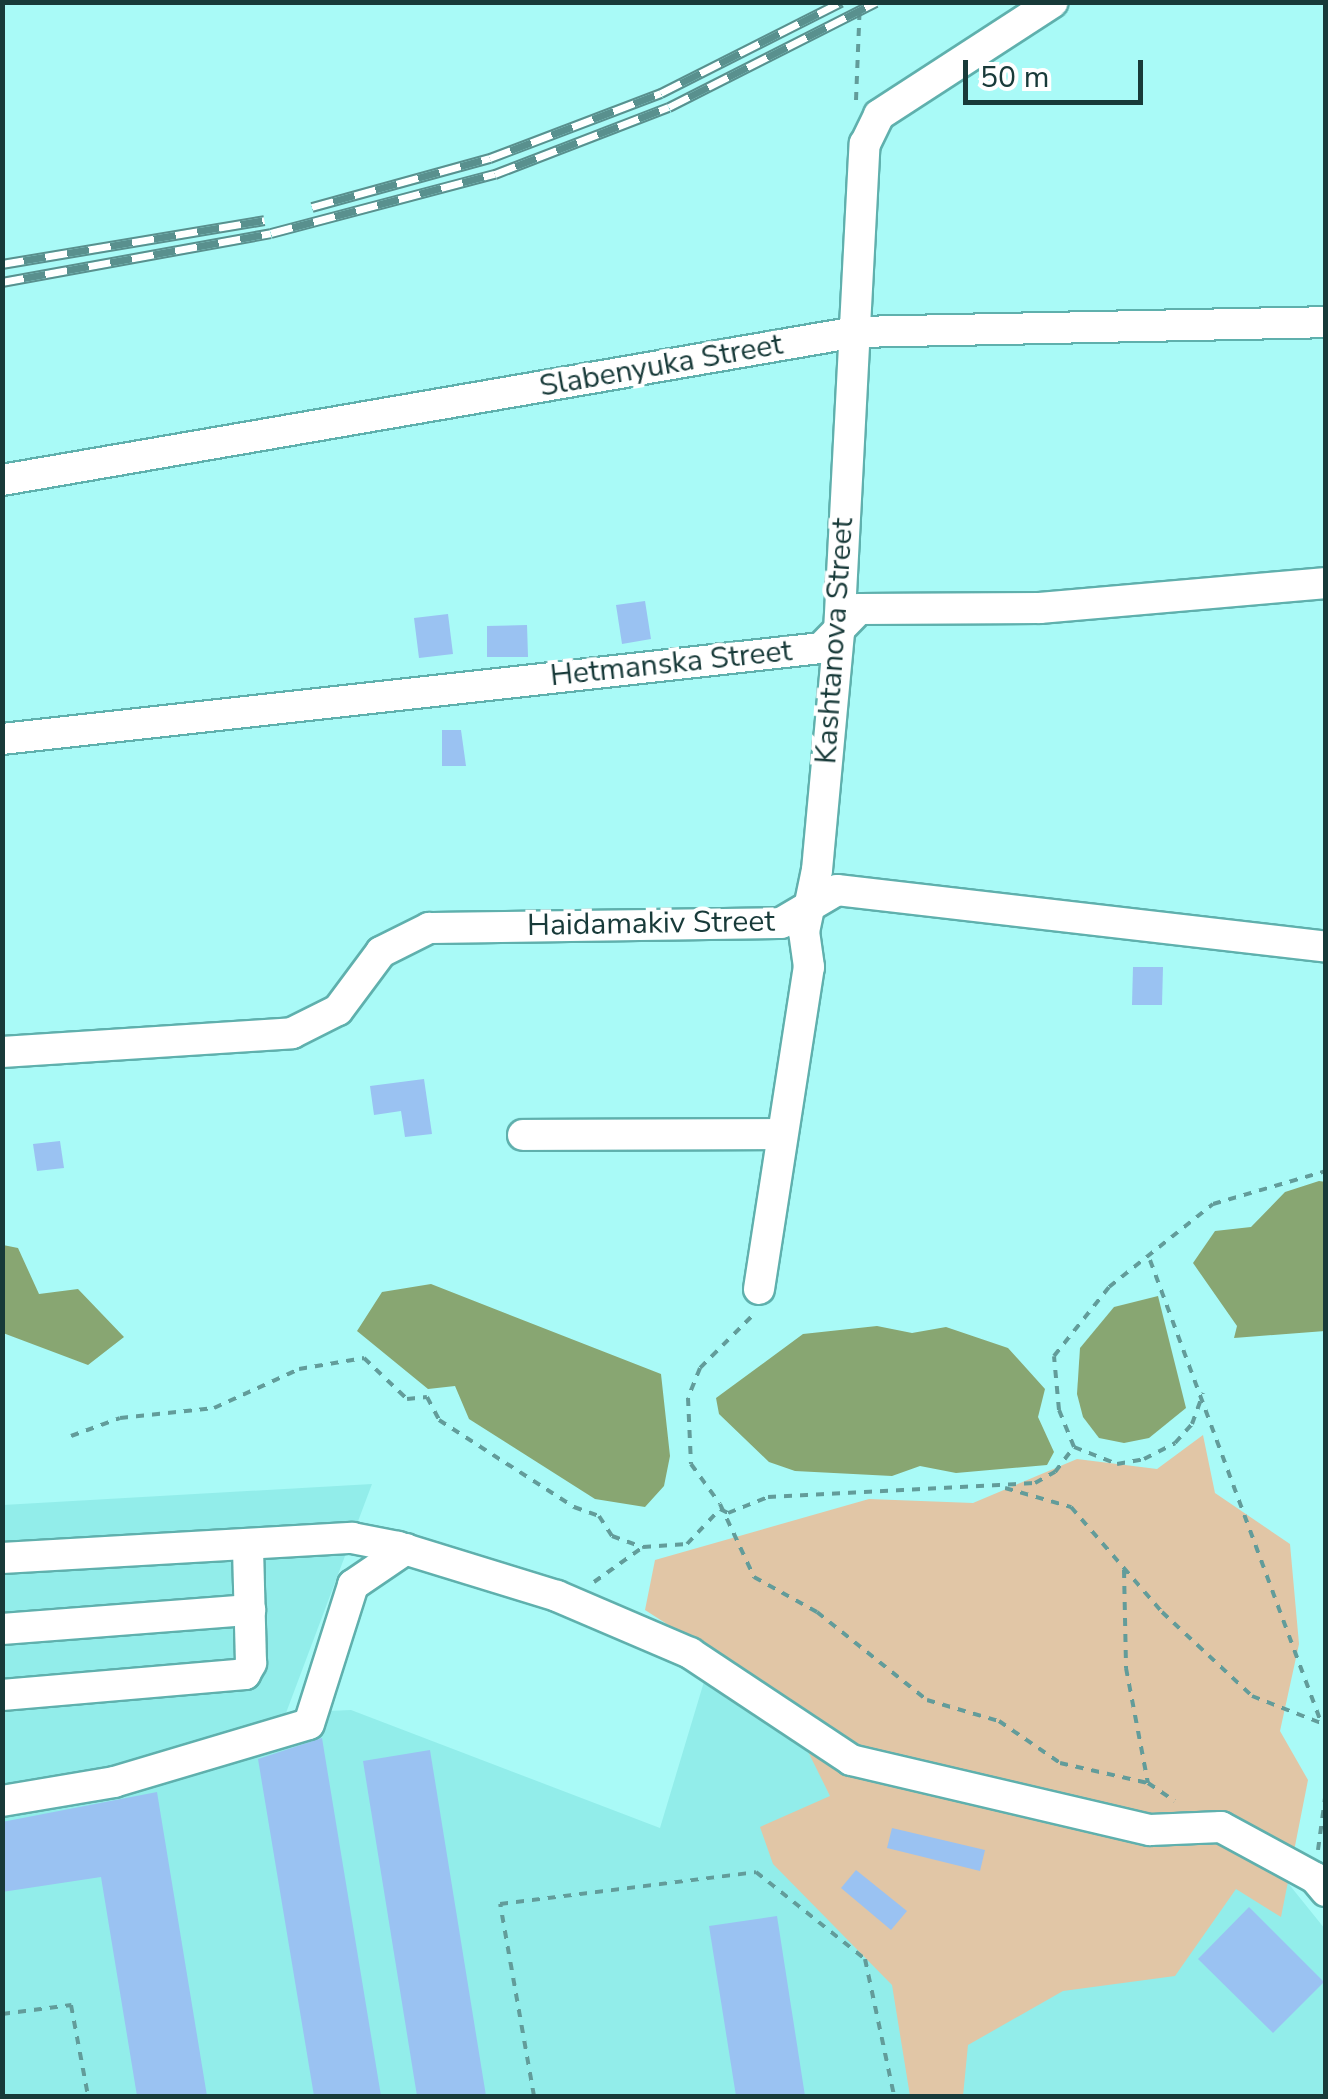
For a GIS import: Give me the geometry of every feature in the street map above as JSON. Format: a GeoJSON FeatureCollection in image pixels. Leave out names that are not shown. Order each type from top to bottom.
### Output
{"type":"FeatureCollection","features":[{"type":"Feature","properties":{"kind":"street"},"geometry":{"type":"LineString","coordinates":[[865,144],[879,115],[1053,2]]}},
{"type":"Feature","properties":{"kind":"street","name":"Kashtanova Street"},"geometry":{"type":"LineString","coordinates":[[759,1289],[780,1134],[809,967],[807,908],[817,870],[838,632],[865,144]]}},
{"type":"Feature","properties":{"kind":"street","name":"Slabenyuka Street"},"geometry":{"type":"LineString","coordinates":[[2,480],[856,332],[1326,322]]}},
{"type":"Feature","properties":{"kind":"street","name":"Hetmanska Street"},"geometry":{"type":"LineString","coordinates":[[2,739],[821,648],[859,609],[1040,608],[1326,583]]}},
{"type":"Feature","properties":{"kind":"street","name":"Haidamakiv Street"},"geometry":{"type":"LineString","coordinates":[[2,1052],[292,1033],[338,1010],[380,952],[429,928],[780,924],[807,908],[821,894],[862,891],[1326,948]]}},
{"type":"Feature","properties":{"kind":"street"},"geometry":{"type":"LineString","coordinates":[[523,1134],[780,1134]]}},
{"type":"Feature","properties":{"kind":"street"},"geometry":{"type":"LineString","coordinates":[[2,1558],[352,1538],[406,1549],[579,1605],[690,1653],[851,1760],[1150,1830],[1222,1827],[1315,1878],[1326,1891]]}},
{"type":"Feature","properties":{"kind":"street"},"geometry":{"type":"LineString","coordinates":[[2,1695],[232,1679],[251,1663],[248,1545]]}},
{"type":"Feature","properties":{"kind":"street"},"geometry":{"type":"LineString","coordinates":[[2,1801],[114,1782],[310,1724],[353,1585],[406,1549]]}},
{"type":"Feature","properties":{"kind":"street"},"geometry":{"type":"LineString","coordinates":[[2,1629],[250,1610]]}},
{"type":"Feature","properties":{"kind":"path"},"geometry":{"type":"LineString","coordinates":[[860,2],[856,101],[865,144]]}},
{"type":"Feature","properties":{"kind":"path"},"geometry":{"type":"LineString","coordinates":[[1203,1393],[1192,1424],[1174,1443],[1144,1459],[1117,1464],[1074,1447],[1059,1410],[1054,1356],[1110,1287],[1150,1260],[1212,1204],[1326,1172]]}},
{"type":"Feature","properties":{"kind":"path"},"geometry":{"type":"LineString","coordinates":[[1150,1260],[1240,1494],[1323,1722],[1326,1743]]}},
{"type":"Feature","properties":{"kind":"path"},"geometry":{"type":"LineString","coordinates":[[759,1289],[755,1312],[700,1368],[688,1398],[691,1464],[722,1510],[754,1577],[818,1612],[927,1700],[998,1721],[1060,1763],[1148,1784],[1222,1827]]}},
{"type":"Feature","properties":{"kind":"path"},"geometry":{"type":"LineString","coordinates":[[71,1436],[120,1418],[214,1408],[298,1369],[364,1358],[408,1400],[427,1397],[439,1420],[574,1508],[599,1516],[612,1536],[643,1547],[687,1544],[722,1510],[823,1490],[1002,1487],[1055,1472],[1074,1447]]}},
{"type":"Feature","properties":{"kind":"path"},"geometry":{"type":"LineString","coordinates":[[1002,1487],[1072,1508],[1124,1568],[1252,1696],[1323,1722]]}},
{"type":"Feature","properties":{"kind":"path"},"geometry":{"type":"LineString","coordinates":[[579,1605],[599,1575],[643,1547]]}},
{"type":"Feature","properties":{"kind":"path"},"geometry":{"type":"LineString","coordinates":[[1124,1568],[1126,1668],[1148,1784]]}},
{"type":"Feature","properties":{"kind":"path"},"geometry":{"type":"LineString","coordinates":[[1322,1818],[1326,1790]]}},
{"type":"Feature","properties":{"kind":"path"},"geometry":{"type":"LineString","coordinates":[[534,2096],[500,1904],[756,1872],[865,1958],[894,2096]]}},
{"type":"Feature","properties":{"kind":"path"},"geometry":{"type":"LineString","coordinates":[[2,2014],[71,2006],[88,2096]]}},
{"type":"Feature","properties":{"kind":"shaded area"},"geometry":{"type":"Polygon","coordinates":[[[1326,1182],[1325,1331],[1234,1338],[1237,1326],[1193,1263],[1215,1231],[1251,1227],[1285,1192],[1326,1182]]]}},
{"type":"Feature","properties":{"kind":"shaded area"},"geometry":{"type":"Polygon","coordinates":[[[3,1245],[18,1248],[39,1294],[78,1289],[124,1337],[88,1365],[3,1333],[3,1245]]]}},
{"type":"Feature","properties":{"kind":"shaded area"},"geometry":{"type":"Polygon","coordinates":[[[431,1284],[661,1374],[670,1456],[664,1486],[645,1507],[595,1499],[469,1419],[455,1386],[428,1389],[357,1331],[382,1292],[431,1284]]]}},
{"type":"Feature","properties":{"kind":"shaded area"},"geometry":{"type":"Polygon","coordinates":[[[1158,1296],[1186,1408],[1149,1438],[1124,1443],[1099,1438],[1083,1417],[1077,1394],[1080,1348],[1114,1307],[1158,1296]]]}},
{"type":"Feature","properties":{"kind":"shaded area"},"geometry":{"type":"Polygon","coordinates":[[[877,1326],[912,1333],[946,1327],[1008,1348],[1045,1389],[1038,1417],[1054,1452],[1047,1465],[956,1473],[920,1466],[892,1476],[795,1471],[769,1462],[719,1414],[716,1398],[803,1334],[877,1326]]]}},
{"type":"Feature","properties":{"kind":"shaded area"},"geometry":{"type":"Polygon","coordinates":[[[1203,1435],[1215,1493],[1290,1544],[1299,1644],[1280,1731],[1308,1780],[1281,1917],[1236,1889],[1175,1976],[1063,1991],[968,2045],[963,2096],[910,2096],[892,1985],[773,1864],[760,1827],[830,1796],[781,1697],[645,1610],[655,1560],[869,1499],[973,1503],[1077,1459],[1157,1469],[1203,1435]]]}},
{"type":"Feature","properties":{"kind":"shaded area"},"geometry":{"type":"Polygon","coordinates":[[[372,1484],[286,1713],[351,1710],[660,1828],[706,1675],[1267,1857],[1325,1929],[1325,2096],[3,2096],[3,1505],[372,1484]]]}},
{"type":"Feature","properties":{"kind":"building"},"geometry":{"type":"Polygon","coordinates":[[[645,601],[651,639],[622,644],[616,605],[645,601]]]}},
{"type":"Feature","properties":{"kind":"building"},"geometry":{"type":"Polygon","coordinates":[[[448,614],[453,654],[419,658],[414,618],[448,614]]]}},
{"type":"Feature","properties":{"kind":"building"},"geometry":{"type":"Polygon","coordinates":[[[527,625],[528,657],[487,657],[487,626],[527,625]]]}},
{"type":"Feature","properties":{"kind":"building"},"geometry":{"type":"Polygon","coordinates":[[[442,730],[461,730],[466,766],[442,766],[442,730]]]}},
{"type":"Feature","properties":{"kind":"building"},"geometry":{"type":"Polygon","coordinates":[[[1133,967],[1163,967],[1162,1005],[1132,1005],[1133,967]]]}},
{"type":"Feature","properties":{"kind":"building"},"geometry":{"type":"Polygon","coordinates":[[[424,1079],[432,1134],[405,1137],[401,1111],[374,1115],[370,1086],[424,1079]]]}},
{"type":"Feature","properties":{"kind":"building"},"geometry":{"type":"Polygon","coordinates":[[[60,1141],[64,1168],[37,1171],[33,1144],[60,1141]]]}},
{"type":"Feature","properties":{"kind":"building"},"geometry":{"type":"Polygon","coordinates":[[[322,1738],[381,2096],[314,2096],[258,1759],[322,1738]]]}},
{"type":"Feature","properties":{"kind":"building"},"geometry":{"type":"Polygon","coordinates":[[[430,1750],[486,2096],[417,2096],[363,1761],[430,1750]]]}},
{"type":"Feature","properties":{"kind":"building"},"geometry":{"type":"Polygon","coordinates":[[[157,1792],[207,2096],[137,2096],[101,1877],[2,1892],[2,1822],[157,1792]]]}},
{"type":"Feature","properties":{"kind":"building"},"geometry":{"type":"Polygon","coordinates":[[[892,1828],[985,1850],[980,1871],[887,1848],[892,1828]]]}},
{"type":"Feature","properties":{"kind":"building"},"geometry":{"type":"Polygon","coordinates":[[[856,1870],[907,1911],[891,1930],[841,1888],[856,1870]]]}},
{"type":"Feature","properties":{"kind":"building"},"geometry":{"type":"Polygon","coordinates":[[[1249,1907],[1324,1982],[1273,2033],[1198,1959],[1249,1907]]]}},
{"type":"Feature","properties":{"kind":"building"},"geometry":{"type":"Polygon","coordinates":[[[777,1916],[805,2096],[736,2096],[709,1926],[777,1916]]]}},
{"type":"Feature","properties":{"kind":"railway"},"geometry":{"type":"LineString","coordinates":[[312,207],[490,158],[661,93],[841,2]]}},
{"type":"Feature","properties":{"kind":"railway"},"geometry":{"type":"LineString","coordinates":[[2,282],[271,233],[495,174],[669,107],[876,2]]}},
{"type":"Feature","properties":{"kind":"railway"},"geometry":{"type":"LineString","coordinates":[[2,264],[264,220]]}}]}
